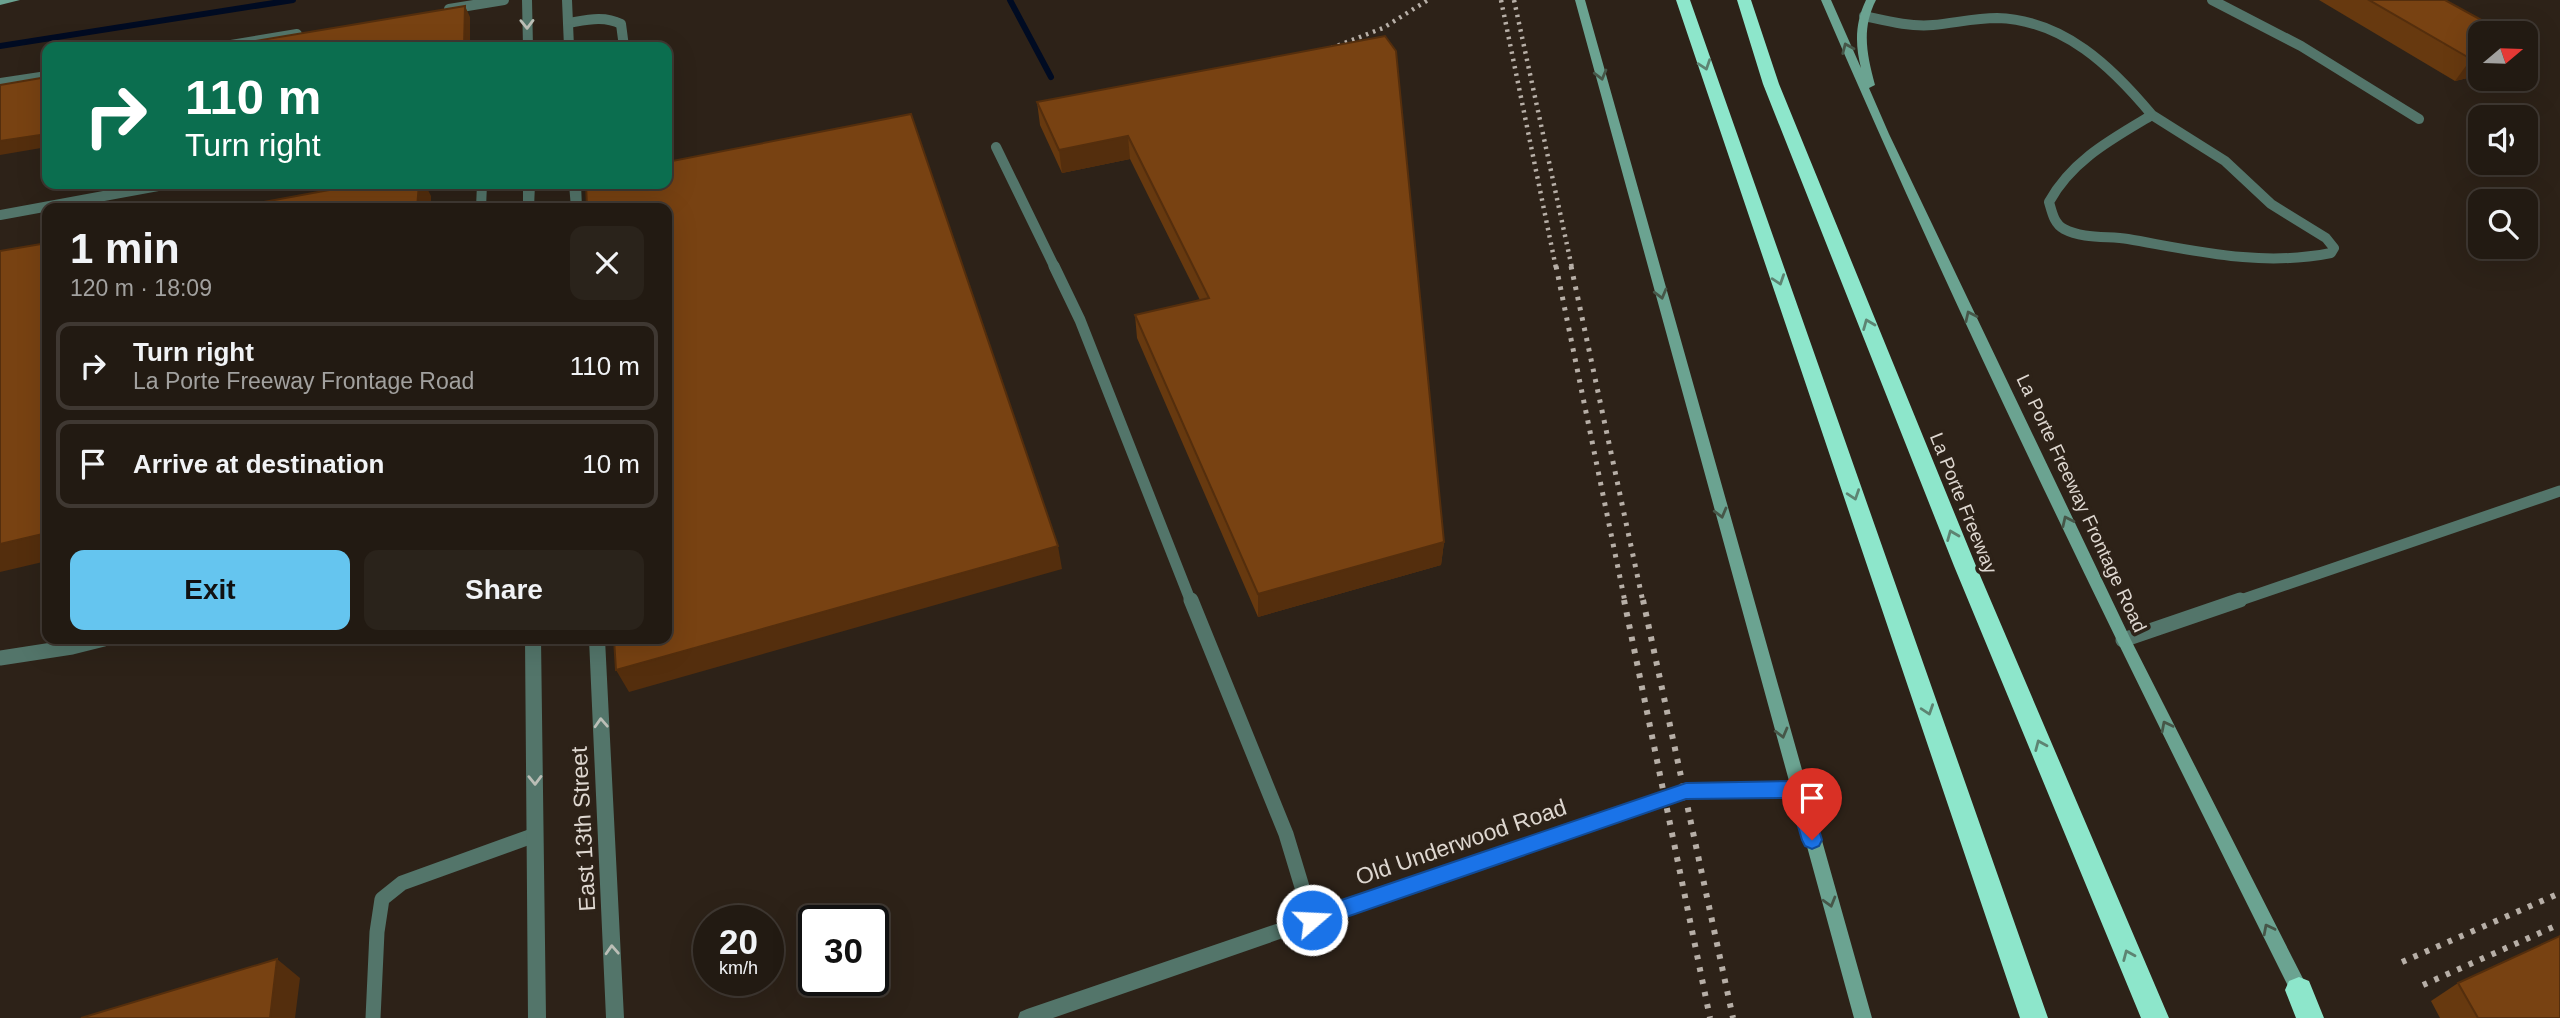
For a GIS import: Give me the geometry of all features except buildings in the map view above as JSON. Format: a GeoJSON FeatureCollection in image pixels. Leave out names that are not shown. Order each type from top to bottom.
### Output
{"type":"FeatureCollection","features":[{"type":"Feature","properties":{"kind":"highway"},"geometry":{"type":"LineString","coordinates":[[1683,0],[2034,1018]]}},
{"type":"Feature","properties":{"kind":"highway","name":"La Porte Freeway"},"geometry":{"type":"LineString","coordinates":[[1744,0],[1772,84],[1965,566],[2155,1018]]}},
{"type":"Feature","properties":{"kind":"highway"},"geometry":{"type":"LineString","coordinates":[[2299,990],[2312,1018]]}},
{"type":"Feature","properties":{"kind":"main road"},"geometry":{"type":"LineString","coordinates":[[0,2],[15,0]]}},
{"type":"Feature","properties":{"kind":"main road"},"geometry":{"type":"LineString","coordinates":[[1580,0],[1797,790],[1863,1018]]}},
{"type":"Feature","properties":{"kind":"main road","name":"La Porte Freeway Frontage Road"},"geometry":{"type":"LineString","coordinates":[[1826,0],[1884,134],[2123,640],[2299,990]]}},
{"type":"Feature","properties":{"kind":"main road"},"geometry":{"type":"LineString","coordinates":[[1871,0],[1864,16],[1860,40],[1884,134]]}},
{"type":"Feature","properties":{"kind":"street"},"geometry":{"type":"LineString","coordinates":[[527,0],[528,42]]}},
{"type":"Feature","properties":{"kind":"street"},"geometry":{"type":"LineString","coordinates":[[567,0],[569,42]]}},
{"type":"Feature","properties":{"kind":"street"},"geometry":{"type":"LineString","coordinates":[[534,644],[537,1018]]}},
{"type":"Feature","properties":{"kind":"street","name":"East 13th Street"},"geometry":{"type":"LineString","coordinates":[[597,644],[615,1018]]}},
{"type":"Feature","properties":{"kind":"street","name":"Old Underwood Road"},"geometry":{"type":"LineString","coordinates":[[1027,1018],[1686,791],[1797,790]]}},
{"type":"Feature","properties":{"kind":"lane"},"geometry":{"type":"LineString","coordinates":[[439,11],[504,0]]}},
{"type":"Feature","properties":{"kind":"lane"},"geometry":{"type":"LineString","coordinates":[[2212,0],[2301,47],[2419,119]]}},
{"type":"Feature","properties":{"kind":"lane"},"geometry":{"type":"LineString","coordinates":[[1864,16],[1910,26],[1982,19],[2026,22],[2049,27],[2081,45],[2123,79],[2152,115],[2225,161],[2271,204],[2326,238],[2334,248],[2331,253],[2281,261],[2230,260],[2127,239],[2066,230],[2056,223],[2049,201],[2056,187],[2096,149],[2152,115]]}},
{"type":"Feature","properties":{"kind":"lane"},"geometry":{"type":"LineString","coordinates":[[568,23],[600,18],[614,20],[621,24],[623,42]]}},
{"type":"Feature","properties":{"kind":"lane"},"geometry":{"type":"LineString","coordinates":[[249,42],[310,32]]}},
{"type":"Feature","properties":{"kind":"lane"},"geometry":{"type":"LineString","coordinates":[[0,83],[42,77]]}},
{"type":"Feature","properties":{"kind":"lane"},"geometry":{"type":"LineString","coordinates":[[996,147],[1080,320],[1135,463],[1286,834],[1312,920]]}},
{"type":"Feature","properties":{"kind":"lane"},"geometry":{"type":"LineString","coordinates":[[65,203],[142,189]]}},
{"type":"Feature","properties":{"kind":"lane"},"geometry":{"type":"LineString","coordinates":[[0,215],[42,207]]}},
{"type":"Feature","properties":{"kind":"lane"},"geometry":{"type":"LineString","coordinates":[[2123,640],[2560,491]]}},
{"type":"Feature","properties":{"kind":"lane"},"geometry":{"type":"LineString","coordinates":[[0,658],[84,644]]}},
{"type":"Feature","properties":{"kind":"lane"},"geometry":{"type":"LineString","coordinates":[[373,1018],[377,932],[383,899],[402,883],[535,835]]}},
{"type":"Feature","properties":{"kind":"waterway"},"geometry":{"type":"LineString","coordinates":[[0,46],[293,0]]}},
{"type":"Feature","properties":{"kind":"waterway"},"geometry":{"type":"LineString","coordinates":[[1010,0],[1051,77]]}},
{"type":"Feature","properties":{"kind":"railway"},"geometry":{"type":"LineString","coordinates":[[1324,51],[1383,28],[1428,0]]}},
{"type":"Feature","properties":{"kind":"railway"},"geometry":{"type":"LineString","coordinates":[[1501,0],[1556,268]]}},
{"type":"Feature","properties":{"kind":"railway"},"geometry":{"type":"LineString","coordinates":[[1514,0],[1572,268]]}},
{"type":"Feature","properties":{"kind":"railway"},"geometry":{"type":"LineString","coordinates":[[1556,266],[1625,602]]}},
{"type":"Feature","properties":{"kind":"railway"},"geometry":{"type":"LineString","coordinates":[[1571,266],[1643,602]]}},
{"type":"Feature","properties":{"kind":"railway"},"geometry":{"type":"LineString","coordinates":[[1624,600],[1710,1018]]}},
{"type":"Feature","properties":{"kind":"railway"},"geometry":{"type":"LineString","coordinates":[[1643,600],[1733,1018]]}},
{"type":"Feature","properties":{"kind":"railway"},"geometry":{"type":"LineString","coordinates":[[2402,962],[2560,893]]}},
{"type":"Feature","properties":{"kind":"railway"},"geometry":{"type":"LineString","coordinates":[[2423,985],[2560,924]]}},
{"type":"Feature","properties":{"kind":"route"},"geometry":{"type":"LineString","coordinates":[[1312,920],[1686,791],[1797,790],[1812,840]]}}]}
